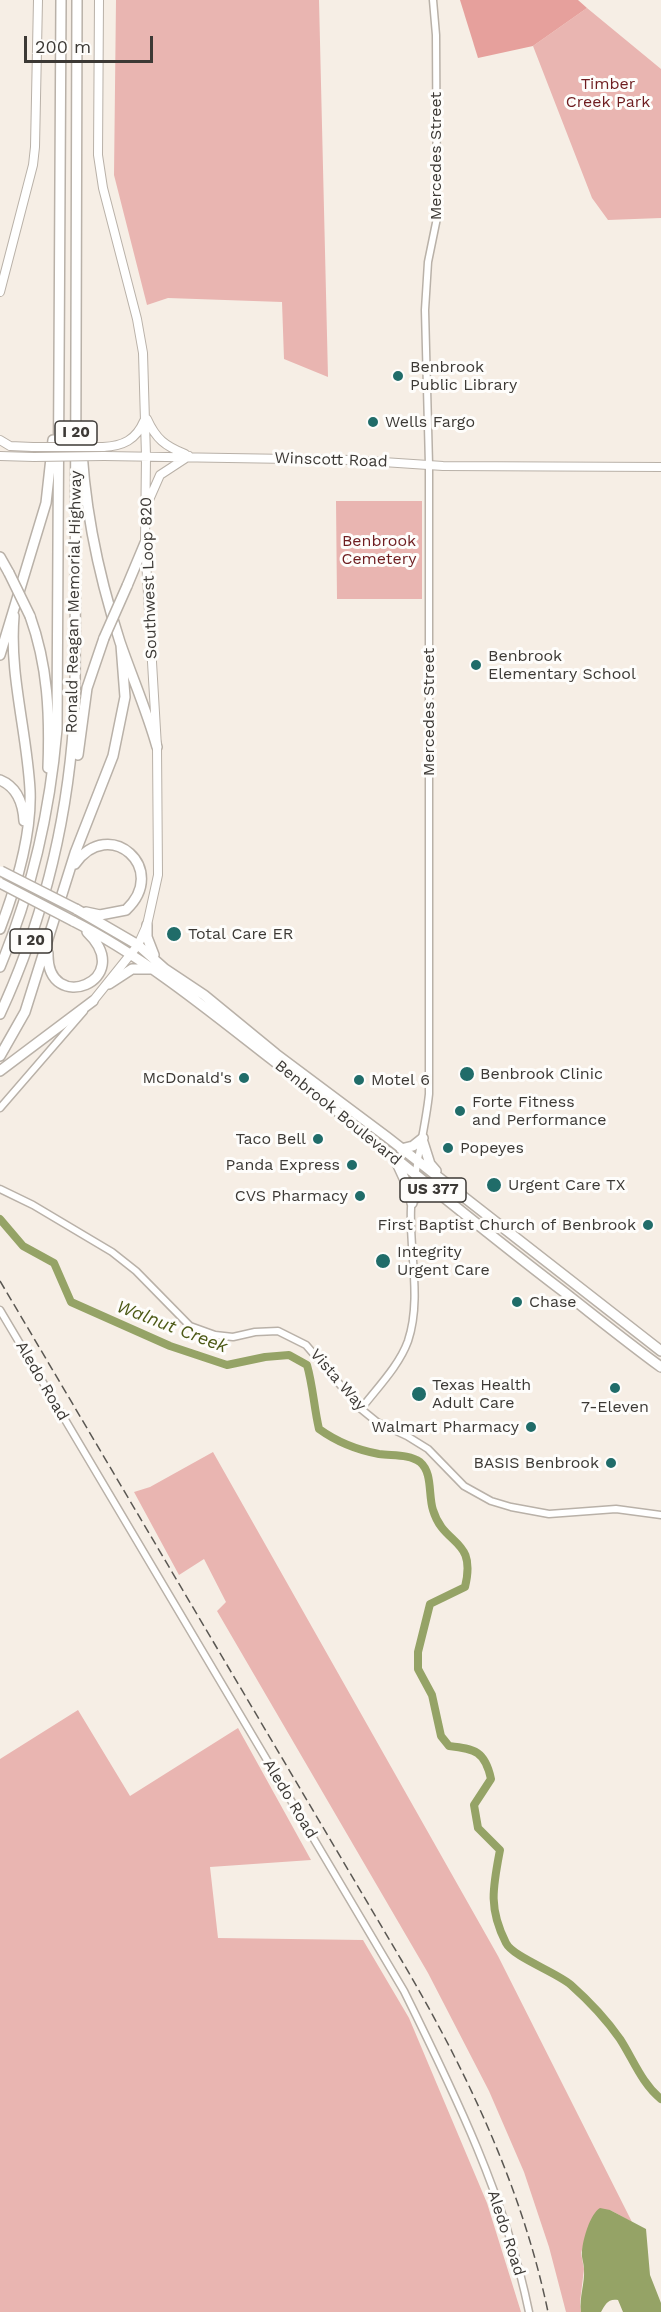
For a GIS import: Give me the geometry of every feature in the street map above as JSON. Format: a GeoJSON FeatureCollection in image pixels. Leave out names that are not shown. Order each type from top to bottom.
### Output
{"type":"FeatureCollection","features":[{"type":"Feature","properties":{"kind":"highway","name":"Ronald Reagan Memorial Highway"},"geometry":{"type":"LineString","coordinates":[[0,967],[23,904],[42,834],[51,787],[58,710],[61,0]]}},
{"type":"Feature","properties":{"kind":"highway","name":"Ronald Reagan Memorial Highway"},"geometry":{"type":"LineString","coordinates":[[0,1014],[27,952],[53,865],[70,774],[75,710],[77,0]]}},
{"type":"Feature","properties":{"kind":"highway"},"geometry":{"type":"LineString","coordinates":[[76,396],[81,413],[83,465],[92,535],[121,645],[146,709],[156,747]]}},
{"type":"Feature","properties":{"kind":"highway"},"geometry":{"type":"LineString","coordinates":[[0,655],[14,616],[46,503],[52,465],[54,421],[59,407]]}},
{"type":"Feature","properties":{"kind":"highway"},"geometry":{"type":"LineString","coordinates":[[53,865],[58,859],[73,791],[87,688],[104,638],[145,543]]}},
{"type":"Feature","properties":{"kind":"highway"},"geometry":{"type":"LineString","coordinates":[[0,557],[30,616],[42,654],[48,706],[48,770],[40,820],[42,834]]}},
{"type":"Feature","properties":{"kind":"highway"},"geometry":{"type":"LineString","coordinates":[[0,929],[24,851],[30,792],[12,654],[14,616]]}},
{"type":"Feature","properties":{"kind":"highway"},"geometry":{"type":"LineString","coordinates":[[0,1056],[25,1012],[83,832],[113,756],[120,732],[125,697],[121,645]]}},
{"type":"Feature","properties":{"kind":"highway"},"geometry":{"type":"LineString","coordinates":[[0,780],[15,790],[22,805],[24,851]]}},
{"type":"Feature","properties":{"kind":"highway"},"geometry":{"type":"LineString","coordinates":[[70,871],[88,850],[109,844],[119,846],[135,858],[142,879],[140,892],[126,910],[100,915],[76,909]]}},
{"type":"Feature","properties":{"kind":"highway","name":"Benbrook Boulevard"},"geometry":{"type":"LineString","coordinates":[[1,871],[76,909],[138,945],[165,969],[204,995],[436,1193],[661,1367]]}},
{"type":"Feature","properties":{"kind":"highway","name":"Benbrook Boulevard"},"geometry":{"type":"LineString","coordinates":[[0,882],[75,922],[154,970],[401,1149],[661,1351]]}},
{"type":"Feature","properties":{"kind":"highway"},"geometry":{"type":"LineString","coordinates":[[48,941],[49,965],[55,979],[71,987],[80,988],[89,984],[102,969],[103,956],[100,945],[75,922]]}},
{"type":"Feature","properties":{"kind":"highway"},"geometry":{"type":"LineString","coordinates":[[147,925],[147,937],[152,953],[165,969]]}},
{"type":"Feature","properties":{"kind":"highway"},"geometry":{"type":"LineString","coordinates":[[109,984],[132,969],[154,970]]}},
{"type":"Feature","properties":{"kind":"highway"},"geometry":{"type":"LineString","coordinates":[[0,1071],[93,1001]]}},
{"type":"Feature","properties":{"kind":"highway"},"geometry":{"type":"LineString","coordinates":[[401,1149],[423,1140],[430,1164],[444,1183]]}},
{"type":"Feature","properties":{"kind":"highway"},"geometry":{"type":"LineString","coordinates":[[394,1158],[409,1189],[412,1202],[422,1194],[436,1193]]}},
{"type":"Feature","properties":{"kind":"main road"},"geometry":{"type":"LineString","coordinates":[[0,292],[33,165],[37,134],[38,0]]}},
{"type":"Feature","properties":{"kind":"main road","name":"Southwest Loop 820"},"geometry":{"type":"LineString","coordinates":[[93,1001],[109,984],[138,945],[147,925],[158,875],[156,747],[145,543],[146,417],[143,353],[137,319],[103,188],[98,155],[99,0]]}},
{"type":"Feature","properties":{"kind":"main road"},"geometry":{"type":"LineString","coordinates":[[0,440],[10,446],[117,446],[137,435],[146,417]]}},
{"type":"Feature","properties":{"kind":"main road"},"geometry":{"type":"LineString","coordinates":[[146,417],[158,440],[189,456]]}},
{"type":"Feature","properties":{"kind":"main road","name":"Winscott Road"},"geometry":{"type":"LineString","coordinates":[[0,456],[189,456],[353,459],[429,465],[661,467]]}},
{"type":"Feature","properties":{"kind":"main road"},"geometry":{"type":"LineString","coordinates":[[146,510],[154,484],[160,475],[189,456]]}},
{"type":"Feature","properties":{"kind":"street","name":"Mercedes Street"},"geometry":{"type":"LineString","coordinates":[[361,1409],[401,1356],[408,1340],[414,1294],[412,1202],[423,1140],[430,1066],[429,465],[425,310],[428,262],[436,218],[436,24],[433,0]]}},
{"type":"Feature","properties":{"kind":"street","name":"Southwest Loop 820"},"geometry":{"type":"LineString","coordinates":[[0,1108],[93,1001]]}},
{"type":"Feature","properties":{"kind":"street","name":"Vista Way"},"geometry":{"type":"LineString","coordinates":[[0,1189],[33,1205],[112,1251],[136,1271],[190,1326],[215,1335],[233,1337],[255,1332],[278,1331],[306,1345],[361,1409],[378,1422],[428,1449],[464,1486],[491,1501],[549,1514],[616,1509],[661,1515]]}},
{"type":"Feature","properties":{"kind":"street","name":"Aledo Road"},"geometry":{"type":"LineString","coordinates":[[0,1310],[404,1991],[451,2084],[467,2122],[506,2226],[529,2312]]}},
{"type":"Feature","properties":{"kind":"green space"},"geometry":{"type":"Polygon","coordinates":[[[116,0],[319,0],[328,377],[284,359],[282,302],[168,298],[147,305],[114,175],[116,0]]]}},
{"type":"Feature","properties":{"kind":"green space","name":"Timber Creek Park"},"geometry":{"type":"Polygon","coordinates":[[[587,8],[661,69],[661,218],[608,220],[592,198],[533,46],[587,8]]]}},
{"type":"Feature","properties":{"kind":"green space","name":"Benbrook Cemetery"},"geometry":{"type":"Polygon","coordinates":[[[336,501],[422,501],[422,599],[337,599],[336,501]]]}},
{"type":"Feature","properties":{"kind":"green space"},"geometry":{"type":"Polygon","coordinates":[[[213,1452],[498,1956],[632,2222],[610,2210],[591,2220],[581,2253],[584,2269],[581,2312],[566,2312],[549,2247],[524,2172],[489,2091],[428,1973],[217,1611],[226,1602],[204,1559],[179,1575],[134,1492],[150,1487],[213,1452]]]}},
{"type":"Feature","properties":{"kind":"green space"},"geometry":{"type":"Polygon","coordinates":[[[78,1710],[130,1796],[238,1728],[311,1860],[210,1867],[218,1938],[363,1940],[409,2018],[487,2203],[521,2312],[0,2312],[0,1759],[78,1710]]]}},
{"type":"Feature","properties":{"kind":"shaded area"},"geometry":{"type":"Polygon","coordinates":[[[460,0],[578,0],[587,8],[533,46],[478,58],[460,0]]]}},
{"type":"Feature","properties":{"kind":"shaded area"},"geometry":{"type":"Polygon","coordinates":[[[600,2208],[610,2210],[646,2229],[650,2275],[661,2303],[661,2312],[623,2312],[618,2300],[612,2300],[601,2312],[581,2312],[584,2275],[582,2256],[585,2234],[590,2221],[600,2208]]]}},
{"type":"Feature","properties":{"kind":"waterway","name":"Walnut Creek"},"geometry":{"type":"LineString","coordinates":[[0,1219],[23,1246],[54,1263],[71,1302],[170,1346],[227,1365],[265,1357],[289,1355],[307,1365],[319,1429],[355,1448],[411,1458],[420,1462],[424,1467],[429,1478],[433,1510],[438,1522],[463,1550],[467,1559],[468,1571],[465,1587],[430,1604],[418,1652],[418,1669],[432,1695],[441,1736],[449,1746],[466,1748],[478,1753],[486,1762],[489,1770],[491,1779],[474,1805],[478,1828],[500,1850],[494,1897],[494,1908],[500,1930],[506,1943],[517,1954],[564,1980],[591,2004],[615,2032],[643,2079],[661,2099]]}},
{"type":"Feature","properties":{"kind":"railway"},"geometry":{"type":"LineString","coordinates":[[0,1281],[426,2002],[469,2087],[507,2175],[537,2266],[548,2312]]}},
{"type":"Feature","properties":{"kind":"place","name":"Benbrook Public Library"},"geometry":{"type":"Point","coordinates":[398,376]}},
{"type":"Feature","properties":{"kind":"place","name":"Wells Fargo"},"geometry":{"type":"Point","coordinates":[373,422]}},
{"type":"Feature","properties":{"kind":"place","name":"Benbrook Elementary School"},"geometry":{"type":"Point","coordinates":[476,665]}},
{"type":"Feature","properties":{"kind":"place","name":"Total Care ER"},"geometry":{"type":"Point","coordinates":[174,934]}},
{"type":"Feature","properties":{"kind":"place","name":"Benbrook Clinic"},"geometry":{"type":"Point","coordinates":[467,1074]}},
{"type":"Feature","properties":{"kind":"place","name":"McDonald's"},"geometry":{"type":"Point","coordinates":[244,1078]}},
{"type":"Feature","properties":{"kind":"place","name":"Motel 6"},"geometry":{"type":"Point","coordinates":[359,1080]}},
{"type":"Feature","properties":{"kind":"place","name":"Forte Fitness and Performance"},"geometry":{"type":"Point","coordinates":[460,1111]}},
{"type":"Feature","properties":{"kind":"place","name":"Taco Bell"},"geometry":{"type":"Point","coordinates":[318,1139]}},
{"type":"Feature","properties":{"kind":"place","name":"Popeyes"},"geometry":{"type":"Point","coordinates":[448,1148]}},
{"type":"Feature","properties":{"kind":"place","name":"Panda Express"},"geometry":{"type":"Point","coordinates":[352,1165]}},
{"type":"Feature","properties":{"kind":"place","name":"Urgent Care TX"},"geometry":{"type":"Point","coordinates":[494,1185]}},
{"type":"Feature","properties":{"kind":"place","name":"CVS Pharmacy"},"geometry":{"type":"Point","coordinates":[360,1196]}},
{"type":"Feature","properties":{"kind":"place","name":"First Baptist Church of Benbrook"},"geometry":{"type":"Point","coordinates":[648,1225]}},
{"type":"Feature","properties":{"kind":"place","name":"Integrity Urgent Care"},"geometry":{"type":"Point","coordinates":[383,1261]}},
{"type":"Feature","properties":{"kind":"place","name":"Chase"},"geometry":{"type":"Point","coordinates":[517,1302]}},
{"type":"Feature","properties":{"kind":"place","name":"7-Eleven"},"geometry":{"type":"Point","coordinates":[615,1388]}},
{"type":"Feature","properties":{"kind":"place","name":"Texas Health Adult Care"},"geometry":{"type":"Point","coordinates":[419,1394]}},
{"type":"Feature","properties":{"kind":"place","name":"Walmart Pharmacy"},"geometry":{"type":"Point","coordinates":[531,1427]}},
{"type":"Feature","properties":{"kind":"place","name":"BASIS Benbrook"},"geometry":{"type":"Point","coordinates":[611,1463]}}]}
